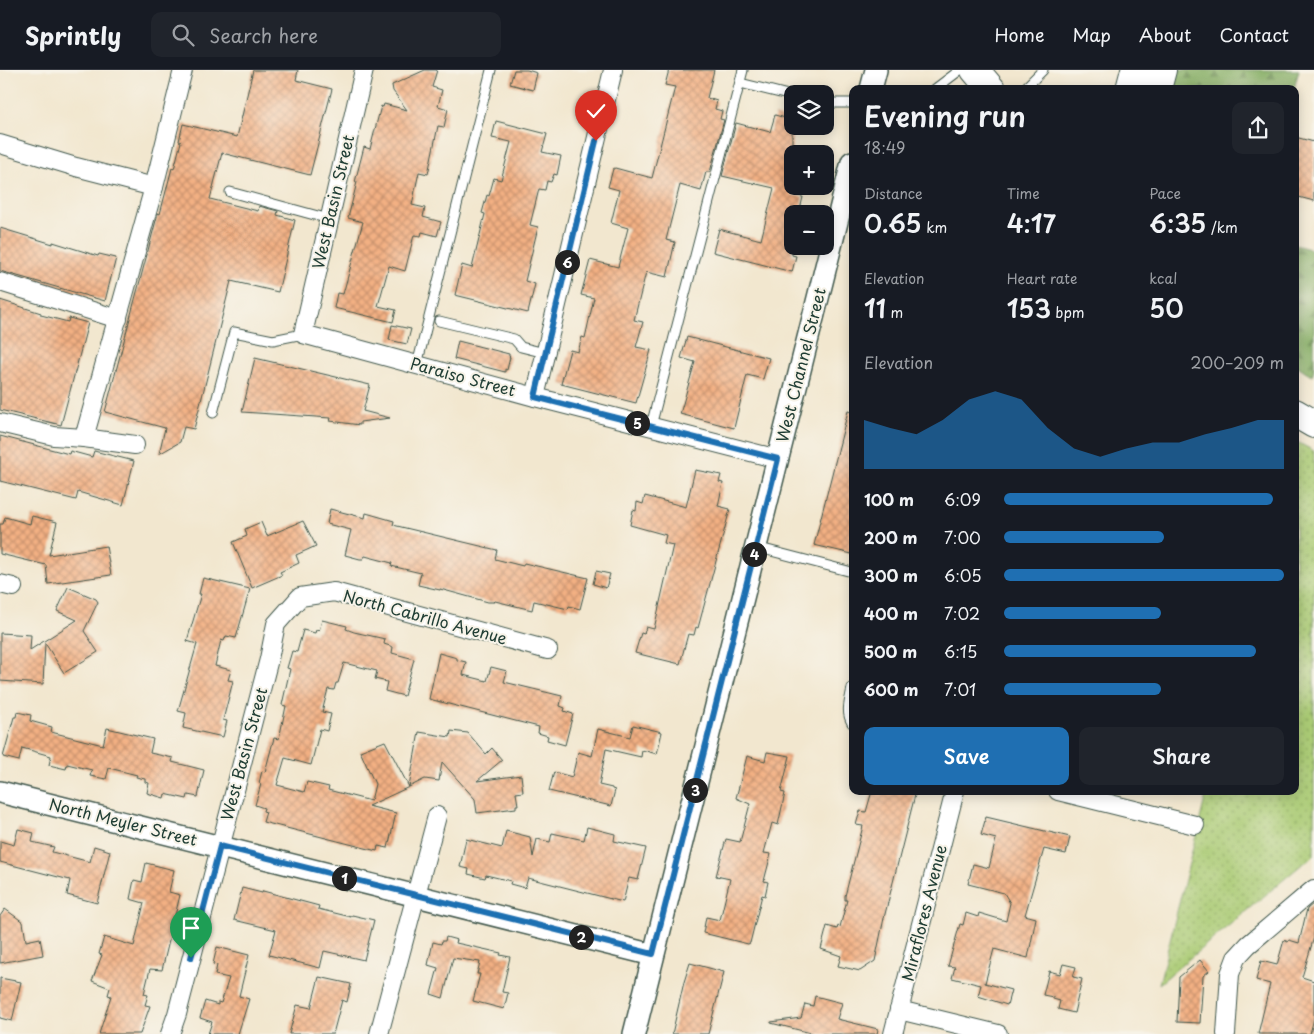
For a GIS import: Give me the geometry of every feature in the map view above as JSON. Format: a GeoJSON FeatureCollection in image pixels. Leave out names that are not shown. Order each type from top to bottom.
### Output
{"type":"FeatureCollection","features":[{"type":"Feature","properties":{"kind":"main road"},"geometry":{"type":"LineString","coordinates":[[975,70],[988,85]]}},
{"type":"Feature","properties":{"kind":"main road"},"geometry":{"type":"LineString","coordinates":[[1131,85],[1135,70]]}},
{"type":"Feature","properties":{"kind":"main road"},"geometry":{"type":"LineString","coordinates":[[1158,85],[1162,70]]}},
{"type":"Feature","properties":{"kind":"main road"},"geometry":{"type":"LineString","coordinates":[[1299,415],[1314,424]]}},
{"type":"Feature","properties":{"kind":"street"},"geometry":{"type":"LineString","coordinates":[[84,438],[154,187],[183,70]]}},
{"type":"Feature","properties":{"kind":"street","name":"West Basin Street"},"geometry":{"type":"LineString","coordinates":[[303,334],[364,70]]}},
{"type":"Feature","properties":{"kind":"street"},"geometry":{"type":"LineString","coordinates":[[535,397],[613,70]]}},
{"type":"Feature","properties":{"kind":"street"},"geometry":{"type":"LineString","coordinates":[[872,85],[876,70]]}},
{"type":"Feature","properties":{"kind":"street"},"geometry":{"type":"LineString","coordinates":[[0,144],[76,167],[154,187]]}},
{"type":"Feature","properties":{"kind":"street","name":"West Channel Street"},"geometry":{"type":"LineString","coordinates":[[634,1034],[849,174]]}},
{"type":"Feature","properties":{"kind":"street"},"geometry":{"type":"LineString","coordinates":[[0,282],[118,319]]}},
{"type":"Feature","properties":{"kind":"street","name":"Paraiso Street"},"geometry":{"type":"LineString","coordinates":[[303,334],[535,397],[778,459]]}},
{"type":"Feature","properties":{"kind":"street"},"geometry":{"type":"LineString","coordinates":[[0,423],[54,436],[84,438],[136,446]]}},
{"type":"Feature","properties":{"kind":"street","name":"North Cabrillo Avenue"},"geometry":{"type":"LineString","coordinates":[[300,596],[334,592],[548,650]]}},
{"type":"Feature","properties":{"kind":"street","name":"West Basin Street"},"geometry":{"type":"LineString","coordinates":[[170,1034],[177,1014],[276,624],[300,596]]}},
{"type":"Feature","properties":{"kind":"street","name":"North Meyler Street"},"geometry":{"type":"LineString","coordinates":[[0,792],[653,954]]}},
{"type":"Feature","properties":{"kind":"street","name":"Miraflores Avenue"},"geometry":{"type":"LineString","coordinates":[[893,1034],[953,795]]}},
{"type":"Feature","properties":{"kind":"street"},"geometry":{"type":"LineString","coordinates":[[1074,795],[1196,826]]}},
{"type":"Feature","properties":{"kind":"street"},"geometry":{"type":"LineString","coordinates":[[379,1034],[438,816]]}},
{"type":"Feature","properties":{"kind":"street"},"geometry":{"type":"LineString","coordinates":[[1226,1034],[1230,974],[1236,958],[1248,945],[1314,889]]}},
{"type":"Feature","properties":{"kind":"street"},"geometry":{"type":"LineString","coordinates":[[900,1010],[998,1034]]}},
{"type":"Feature","properties":{"kind":"lane"},"geometry":{"type":"LineString","coordinates":[[417,365],[491,70]]}},
{"type":"Feature","properties":{"kind":"lane"},"geometry":{"type":"LineString","coordinates":[[651,426],[743,70]]}},
{"type":"Feature","properties":{"kind":"lane"},"geometry":{"type":"LineString","coordinates":[[940,85],[960,70]]}},
{"type":"Feature","properties":{"kind":"lane"},"geometry":{"type":"LineString","coordinates":[[1028,85],[1043,70]]}},
{"type":"Feature","properties":{"kind":"lane"},"geometry":{"type":"LineString","coordinates":[[740,82],[784,94]]}},
{"type":"Feature","properties":{"kind":"lane"},"geometry":{"type":"LineString","coordinates":[[834,103],[849,103]]}},
{"type":"Feature","properties":{"kind":"lane"},"geometry":{"type":"LineString","coordinates":[[230,192],[329,219]]}},
{"type":"Feature","properties":{"kind":"lane"},"geometry":{"type":"LineString","coordinates":[[440,321],[514,339],[521,346],[546,353]]}},
{"type":"Feature","properties":{"kind":"lane","name":"Paraiso Street"},"geometry":{"type":"LineString","coordinates":[[213,413],[234,332],[274,340],[303,334]]}},
{"type":"Feature","properties":{"kind":"lane"},"geometry":{"type":"LineString","coordinates":[[756,547],[849,571]]}},
{"type":"Feature","properties":{"kind":"green space"},"geometry":{"type":"Polygon","coordinates":[[[1175,70],[1299,70],[1295,85],[1172,85],[1175,70]]]}},
{"type":"Feature","properties":{"kind":"green space"},"geometry":{"type":"Polygon","coordinates":[[[1299,246],[1314,250],[1314,368],[1312,376],[1299,367],[1299,246]]]}},
{"type":"Feature","properties":{"kind":"green space"},"geometry":{"type":"Polygon","coordinates":[[[1299,443],[1314,451],[1314,856],[1159,984],[1206,795],[1299,795],[1299,443]]]}},
{"type":"Feature","properties":{"kind":"building"},"geometry":{"type":"Polygon","coordinates":[[[253,70],[298,70],[296,80],[332,89],[310,175],[222,153],[210,199],[258,211],[259,206],[278,211],[277,215],[295,220],[278,292],[231,281],[194,429],[184,427],[180,442],[159,454],[165,428],[105,412],[158,213],[160,214],[172,168],[174,169],[181,142],[179,141],[183,124],[237,137],[253,70]]]}},
{"type":"Feature","properties":{"kind":"building"},"geometry":{"type":"Polygon","coordinates":[[[425,70],[437,70],[432,87],[442,90],[438,106],[448,109],[444,127],[438,126],[428,174],[419,172],[412,205],[425,208],[423,217],[441,222],[437,236],[422,232],[421,236],[414,235],[405,271],[389,266],[378,306],[396,310],[393,322],[334,308],[337,293],[343,294],[363,222],[348,218],[364,147],[370,149],[381,106],[383,107],[384,104],[407,110],[393,91],[392,85],[425,70]]]}},
{"type":"Feature","properties":{"kind":"building"},"geometry":{"type":"Polygon","coordinates":[[[514,70],[527,70],[537,73],[533,90],[510,84],[514,70]]]}},
{"type":"Feature","properties":{"kind":"building"},"geometry":{"type":"Polygon","coordinates":[[[669,70],[714,70],[707,98],[717,101],[715,109],[722,111],[720,119],[724,120],[710,172],[706,172],[701,191],[680,185],[666,240],[675,242],[667,277],[646,272],[634,320],[643,322],[636,347],[651,350],[636,403],[561,384],[570,350],[578,352],[582,337],[585,338],[594,298],[581,295],[590,260],[618,267],[628,228],[611,223],[619,190],[608,187],[613,169],[652,178],[675,87],[665,85],[669,70]]]}},
{"type":"Feature","properties":{"kind":"building"},"geometry":{"type":"Polygon","coordinates":[[[775,115],[784,118],[784,135],[792,135],[792,145],[784,145],[784,195],[803,197],[801,205],[784,205],[784,255],[796,256],[792,272],[713,252],[719,229],[761,240],[774,188],[722,176],[736,123],[770,132],[775,115]]]}},
{"type":"Feature","properties":{"kind":"building"},"geometry":{"type":"Polygon","coordinates":[[[496,121],[547,134],[542,152],[561,156],[557,175],[554,174],[551,182],[547,181],[545,190],[539,189],[530,225],[538,227],[525,281],[535,284],[528,313],[455,295],[462,265],[472,268],[485,214],[482,213],[487,195],[489,196],[494,178],[501,180],[511,142],[492,138],[496,121]]]}},
{"type":"Feature","properties":{"kind":"building"},"geometry":{"type":"Polygon","coordinates":[[[1299,138],[1314,142],[1314,201],[1299,197],[1299,138]]]}},
{"type":"Feature","properties":{"kind":"building"},"geometry":{"type":"Polygon","coordinates":[[[0,228],[98,256],[99,254],[116,258],[105,301],[0,271],[0,228]]]}},
{"type":"Feature","properties":{"kind":"building"},"geometry":{"type":"Polygon","coordinates":[[[0,300],[41,313],[41,315],[68,322],[69,318],[88,323],[61,425],[0,410],[0,300]]]}},
{"type":"Feature","properties":{"kind":"building"},"geometry":{"type":"Polygon","coordinates":[[[392,325],[411,329],[407,344],[389,340],[392,325]]]}},
{"type":"Feature","properties":{"kind":"building"},"geometry":{"type":"Polygon","coordinates":[[[687,337],[769,358],[763,379],[747,375],[734,428],[680,414],[695,362],[681,358],[687,337]]]}},
{"type":"Feature","properties":{"kind":"building"},"geometry":{"type":"Polygon","coordinates":[[[458,341],[509,354],[507,370],[505,369],[505,372],[454,359],[458,341]]]}},
{"type":"Feature","properties":{"kind":"building"},"geometry":{"type":"Polygon","coordinates":[[[255,358],[370,385],[363,411],[390,418],[360,422],[360,425],[330,421],[331,418],[242,412],[255,358]]]}},
{"type":"Feature","properties":{"kind":"building"},"geometry":{"type":"Polygon","coordinates":[[[848,411],[849,411],[849,553],[814,545],[848,411]]]}},
{"type":"Feature","properties":{"kind":"building"},"geometry":{"type":"Polygon","coordinates":[[[0,436],[69,454],[70,451],[92,457],[94,451],[134,461],[123,505],[78,492],[76,500],[0,481],[0,436]]]}},
{"type":"Feature","properties":{"kind":"building"},"geometry":{"type":"Polygon","coordinates":[[[695,470],[721,475],[719,482],[723,483],[718,506],[730,509],[698,628],[696,627],[694,635],[688,634],[680,664],[635,653],[641,633],[644,634],[646,627],[654,629],[673,545],[664,543],[666,535],[630,525],[633,510],[636,511],[637,502],[643,504],[645,496],[686,507],[695,470]]]}},
{"type":"Feature","properties":{"kind":"building"},"geometry":{"type":"Polygon","coordinates":[[[330,509],[365,518],[366,513],[394,521],[393,525],[497,550],[495,559],[523,566],[524,563],[588,578],[580,609],[569,606],[568,609],[534,601],[532,610],[495,601],[488,602],[418,585],[421,573],[391,566],[392,563],[365,556],[363,559],[360,559],[345,555],[351,530],[327,524],[330,509]]]}},
{"type":"Feature","properties":{"kind":"building"},"geometry":{"type":"Polygon","coordinates":[[[32,516],[57,522],[49,555],[106,546],[111,575],[48,584],[46,565],[0,554],[0,524],[3,524],[5,517],[30,524],[32,516]]]}},
{"type":"Feature","properties":{"kind":"building"},"geometry":{"type":"Polygon","coordinates":[[[303,521],[316,546],[296,555],[299,563],[280,572],[282,575],[252,588],[233,542],[247,536],[245,529],[261,522],[267,536],[303,521]]]}},
{"type":"Feature","properties":{"kind":"building"},"geometry":{"type":"Polygon","coordinates":[[[596,571],[610,574],[606,588],[593,584],[596,571]]]}},
{"type":"Feature","properties":{"kind":"building"},"geometry":{"type":"Polygon","coordinates":[[[203,578],[250,589],[236,638],[226,636],[224,641],[221,640],[215,666],[231,670],[228,680],[233,681],[223,720],[227,721],[223,737],[183,728],[186,713],[178,711],[197,644],[187,641],[201,594],[199,594],[203,578]]]}},
{"type":"Feature","properties":{"kind":"building"},"geometry":{"type":"Polygon","coordinates":[[[68,587],[96,599],[98,602],[84,631],[98,652],[64,673],[45,643],[43,684],[0,681],[0,633],[31,635],[30,650],[77,620],[57,611],[68,587]]]}},
{"type":"Feature","properties":{"kind":"building"},"geometry":{"type":"Polygon","coordinates":[[[322,620],[347,626],[346,629],[354,632],[385,639],[384,644],[393,647],[392,653],[414,659],[404,696],[385,691],[387,682],[375,679],[377,671],[344,663],[334,690],[328,689],[322,712],[331,714],[327,731],[320,729],[311,765],[285,758],[277,785],[304,792],[307,782],[329,787],[328,790],[371,801],[375,784],[360,751],[385,741],[409,787],[368,806],[396,813],[388,848],[378,846],[377,851],[263,822],[266,812],[263,811],[264,808],[255,805],[261,784],[259,783],[262,771],[265,772],[274,738],[279,739],[286,706],[282,705],[290,669],[287,668],[292,651],[297,652],[303,630],[315,633],[316,630],[319,631],[322,620]]]}},
{"type":"Feature","properties":{"kind":"building"},"geometry":{"type":"Polygon","coordinates":[[[439,653],[466,662],[463,675],[487,681],[491,667],[507,671],[504,682],[562,696],[560,706],[565,708],[564,711],[573,714],[565,745],[547,740],[548,736],[538,733],[539,727],[429,699],[439,653]]]}},
{"type":"Feature","properties":{"kind":"building"},"geometry":{"type":"Polygon","coordinates":[[[17,712],[31,715],[30,721],[52,727],[51,732],[103,745],[107,728],[153,739],[150,753],[173,758],[172,762],[204,770],[198,797],[188,795],[187,799],[165,794],[164,798],[147,793],[149,783],[145,782],[145,779],[136,777],[137,775],[109,768],[106,779],[90,776],[92,770],[67,764],[66,769],[49,765],[51,756],[22,748],[19,761],[3,757],[17,712]]]}},
{"type":"Feature","properties":{"kind":"building"},"geometry":{"type":"Polygon","coordinates":[[[633,725],[662,732],[657,754],[642,750],[641,757],[606,749],[599,785],[615,790],[611,806],[549,791],[554,772],[572,777],[578,752],[592,756],[598,729],[630,737],[633,725]]]}},
{"type":"Feature","properties":{"kind":"building"},"geometry":{"type":"Polygon","coordinates":[[[451,731],[468,733],[486,754],[492,748],[502,760],[477,781],[521,775],[523,792],[516,793],[518,805],[516,805],[516,808],[477,813],[475,799],[442,762],[439,781],[425,779],[409,787],[419,732],[450,737],[451,731]]]}},
{"type":"Feature","properties":{"kind":"building"},"geometry":{"type":"Polygon","coordinates":[[[767,752],[790,756],[781,792],[785,793],[778,825],[772,823],[764,853],[771,854],[764,881],[768,882],[765,896],[762,895],[750,943],[748,944],[703,933],[706,917],[720,920],[730,879],[716,876],[726,839],[740,842],[750,804],[736,798],[747,756],[765,761],[767,752]]]}},
{"type":"Feature","properties":{"kind":"building"},"geometry":{"type":"Polygon","coordinates":[[[871,795],[915,795],[875,961],[860,971],[838,966],[841,956],[821,949],[827,926],[837,929],[838,926],[840,927],[847,900],[845,900],[845,896],[863,826],[856,825],[860,811],[866,812],[871,795]]]}},
{"type":"Feature","properties":{"kind":"building"},"geometry":{"type":"Polygon","coordinates":[[[986,817],[1070,837],[1066,854],[1044,849],[1025,915],[1036,918],[1028,958],[994,949],[985,983],[1011,990],[1007,1005],[978,996],[981,985],[952,978],[955,967],[948,966],[960,924],[963,925],[966,913],[978,917],[979,913],[1006,921],[1010,903],[1004,893],[968,884],[973,864],[989,868],[996,839],[981,835],[986,817]]]}},
{"type":"Feature","properties":{"kind":"building"},"geometry":{"type":"Polygon","coordinates":[[[587,827],[615,834],[614,841],[646,848],[638,880],[629,878],[623,902],[528,878],[525,888],[510,884],[511,881],[486,875],[485,878],[468,874],[469,869],[460,867],[466,839],[502,848],[506,831],[530,837],[533,857],[537,839],[550,842],[552,833],[584,840],[587,827]]]}},
{"type":"Feature","properties":{"kind":"building"},"geometry":{"type":"Polygon","coordinates":[[[18,829],[34,833],[32,842],[54,847],[52,852],[90,862],[94,846],[110,851],[97,903],[67,895],[70,880],[0,862],[0,841],[14,845],[18,829]]]}},
{"type":"Feature","properties":{"kind":"building"},"geometry":{"type":"Polygon","coordinates":[[[146,863],[174,870],[169,892],[180,895],[162,970],[150,969],[144,994],[148,995],[145,1005],[150,1006],[140,1034],[99,1034],[111,996],[108,995],[110,988],[92,981],[102,955],[99,954],[104,937],[134,946],[144,903],[130,899],[134,880],[142,882],[146,863]]]}},
{"type":"Feature","properties":{"kind":"building"},"geometry":{"type":"Polygon","coordinates":[[[242,888],[262,893],[263,891],[319,906],[318,909],[351,917],[352,915],[374,920],[364,960],[324,951],[320,968],[269,955],[276,930],[234,920],[242,888]]]}},
{"type":"Feature","properties":{"kind":"building"},"geometry":{"type":"Polygon","coordinates":[[[1314,903],[1314,937],[1302,977],[1314,981],[1314,1018],[1310,1034],[1258,1034],[1270,984],[1256,980],[1261,961],[1277,965],[1284,940],[1299,943],[1307,909],[1314,903]]]}},
{"type":"Feature","properties":{"kind":"building"},"geometry":{"type":"Polygon","coordinates":[[[5,909],[23,922],[26,941],[40,938],[43,955],[0,963],[0,916],[5,909]]]}},
{"type":"Feature","properties":{"kind":"building"},"geometry":{"type":"Polygon","coordinates":[[[446,937],[457,940],[456,943],[501,953],[500,955],[510,957],[502,992],[508,993],[504,1009],[473,1001],[480,974],[477,974],[480,962],[453,958],[443,998],[431,994],[438,968],[428,965],[433,942],[441,944],[442,941],[445,941],[446,937]]]}},
{"type":"Feature","properties":{"kind":"building"},"geometry":{"type":"Polygon","coordinates":[[[217,947],[249,955],[239,996],[249,999],[238,1034],[208,1034],[212,1022],[200,1018],[205,1001],[218,1005],[218,1002],[221,1003],[229,978],[215,975],[217,965],[213,964],[217,947]]]}},
{"type":"Feature","properties":{"kind":"building"},"geometry":{"type":"Polygon","coordinates":[[[1200,960],[1209,971],[1203,976],[1200,1023],[1177,1022],[1179,977],[1200,960]]]}},
{"type":"Feature","properties":{"kind":"building"},"geometry":{"type":"Polygon","coordinates":[[[690,963],[724,972],[708,1034],[672,1034],[684,982],[690,963]]]}},
{"type":"Feature","properties":{"kind":"building"},"geometry":{"type":"Polygon","coordinates":[[[1063,964],[1076,967],[1073,977],[1082,979],[1074,1013],[1058,1009],[1060,1001],[1043,995],[1049,971],[1060,974],[1063,964]]]}},
{"type":"Feature","properties":{"kind":"building"},"geometry":{"type":"Polygon","coordinates":[[[319,977],[351,984],[347,1002],[342,1000],[333,1034],[289,1034],[297,1005],[311,1008],[319,977]]]}},
{"type":"Feature","properties":{"kind":"building"},"geometry":{"type":"Polygon","coordinates":[[[0,978],[21,982],[12,1021],[0,1018],[0,978]]]}},
{"type":"Feature","properties":{"kind":"building"},"geometry":{"type":"Polygon","coordinates":[[[815,996],[842,1003],[837,1019],[878,1029],[877,1034],[815,1034],[771,1023],[801,1018],[805,1004],[813,1006],[815,996]]]}},
{"type":"Feature","properties":{"kind":"route"},"geometry":{"type":"LineString","coordinates":[[191,958],[220,846],[653,954],[778,459],[535,397],[596,141]]}}]}
